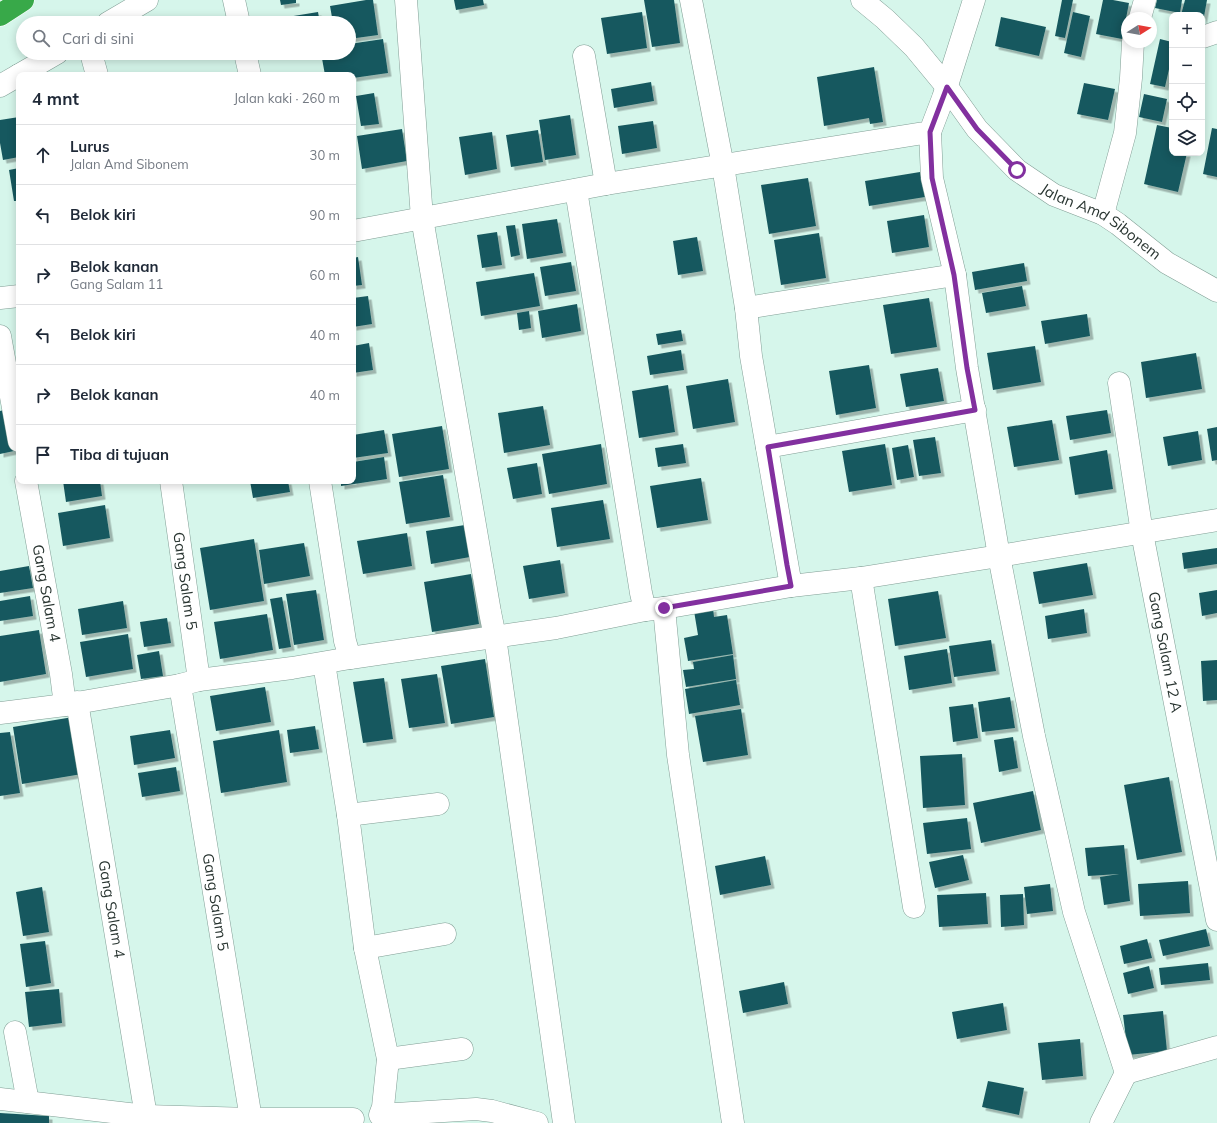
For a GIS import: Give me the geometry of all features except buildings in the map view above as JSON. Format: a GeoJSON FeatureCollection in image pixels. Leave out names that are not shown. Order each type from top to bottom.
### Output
{"type":"FeatureCollection","features":[{"type":"Feature","properties":{"kind":"highway"},"geometry":{"type":"LineString","coordinates":[[0,15],[23,0]]}},
{"type":"Feature","properties":{"kind":"street"},"geometry":{"type":"LineString","coordinates":[[120,16],[147,0]]}},
{"type":"Feature","properties":{"kind":"street"},"geometry":{"type":"LineString","coordinates":[[234,0],[237,16]]}},
{"type":"Feature","properties":{"kind":"street"},"geometry":{"type":"LineString","coordinates":[[406,0],[422,218],[495,637],[564,1123]]}},
{"type":"Feature","properties":{"kind":"street"},"geometry":{"type":"LineString","coordinates":[[691,0],[723,166],[746,308],[751,356],[791,586]]}},
{"type":"Feature","properties":{"kind":"street","name":"Jalan Amd Sibonem"},"geometry":{"type":"LineString","coordinates":[[862,0],[885,19],[914,47],[945,93],[977,129],[1017,170],[1054,195],[1103,214],[1118,224],[1166,263],[1217,291]]}},
{"type":"Feature","properties":{"kind":"street"},"geometry":{"type":"LineString","coordinates":[[974,0],[945,93],[933,125],[932,178],[954,275],[967,368],[999,556],[1034,736],[1074,912],[1126,1073],[1102,1123]]}},
{"type":"Feature","properties":{"kind":"street"},"geometry":{"type":"LineString","coordinates":[[1142,12],[1145,0]]}},
{"type":"Feature","properties":{"kind":"street"},"geometry":{"type":"LineString","coordinates":[[1103,214],[1125,133],[1133,48]]}},
{"type":"Feature","properties":{"kind":"street"},"geometry":{"type":"LineString","coordinates":[[584,56],[606,184]]}},
{"type":"Feature","properties":{"kind":"street"},"geometry":{"type":"LineString","coordinates":[[24,72],[45,60]]}},
{"type":"Feature","properties":{"kind":"street"},"geometry":{"type":"LineString","coordinates":[[93,60],[96,72]]}},
{"type":"Feature","properties":{"kind":"street"},"geometry":{"type":"LineString","coordinates":[[247,60],[249,72]]}},
{"type":"Feature","properties":{"kind":"street"},"geometry":{"type":"LineString","coordinates":[[0,86],[16,77]]}},
{"type":"Feature","properties":{"kind":"street"},"geometry":{"type":"LineString","coordinates":[[356,230],[606,184],[723,166],[933,125]]}},
{"type":"Feature","properties":{"kind":"street"},"geometry":{"type":"LineString","coordinates":[[576,190],[640,586],[655,609],[733,1123]]}},
{"type":"Feature","properties":{"kind":"street"},"geometry":{"type":"LineString","coordinates":[[746,308],[954,275]]}},
{"type":"Feature","properties":{"kind":"street"},"geometry":{"type":"LineString","coordinates":[[0,298],[16,296]]}},
{"type":"Feature","properties":{"kind":"street"},"geometry":{"type":"LineString","coordinates":[[0,336],[16,424]]}},
{"type":"Feature","properties":{"kind":"street","name":"Gang Salam 12 A"},"geometry":{"type":"LineString","coordinates":[[1119,383],[1142,533],[1217,920]]}},
{"type":"Feature","properties":{"kind":"street"},"geometry":{"type":"LineString","coordinates":[[768,447],[975,410]]}},
{"type":"Feature","properties":{"kind":"street","name":"Gang Salam 4"},"geometry":{"type":"LineString","coordinates":[[27,484],[61,674],[71,704],[146,1116]]}},
{"type":"Feature","properties":{"kind":"street","name":"Gang Salam 5"},"geometry":{"type":"LineString","coordinates":[[171,484],[190,683],[250,1119]]}},
{"type":"Feature","properties":{"kind":"street"},"geometry":{"type":"LineString","coordinates":[[320,484],[345,641],[350,658]]}},
{"type":"Feature","properties":{"kind":"street"},"geometry":{"type":"LineString","coordinates":[[0,713],[71,704],[190,683],[556,628],[655,609],[791,586],[861,578],[1217,520]]}},
{"type":"Feature","properties":{"kind":"street"},"geometry":{"type":"LineString","coordinates":[[861,578],[914,907]]}},
{"type":"Feature","properties":{"kind":"street"},"geometry":{"type":"LineString","coordinates":[[324,663],[348,815],[365,948],[388,1059],[383,1107],[380,1116],[476,1109],[492,1111],[537,1123]]}},
{"type":"Feature","properties":{"kind":"street"},"geometry":{"type":"LineString","coordinates":[[348,815],[438,804]]}},
{"type":"Feature","properties":{"kind":"street"},"geometry":{"type":"LineString","coordinates":[[365,948],[445,934]]}},
{"type":"Feature","properties":{"kind":"street"},"geometry":{"type":"LineString","coordinates":[[15,1032],[28,1102]]}},
{"type":"Feature","properties":{"kind":"street"},"geometry":{"type":"LineString","coordinates":[[1126,1073],[1217,1047]]}},
{"type":"Feature","properties":{"kind":"street"},"geometry":{"type":"LineString","coordinates":[[388,1059],[462,1049]]}},
{"type":"Feature","properties":{"kind":"street"},"geometry":{"type":"LineString","coordinates":[[0,1100],[146,1116],[250,1119],[354,1119]]}},
{"type":"Feature","properties":{"kind":"route"},"geometry":{"type":"LineString","coordinates":[[664,608],[791,586],[768,447],[975,410],[967,368],[954,275],[932,178],[930,132],[947,87],[977,129],[1017,170]]}}]}
